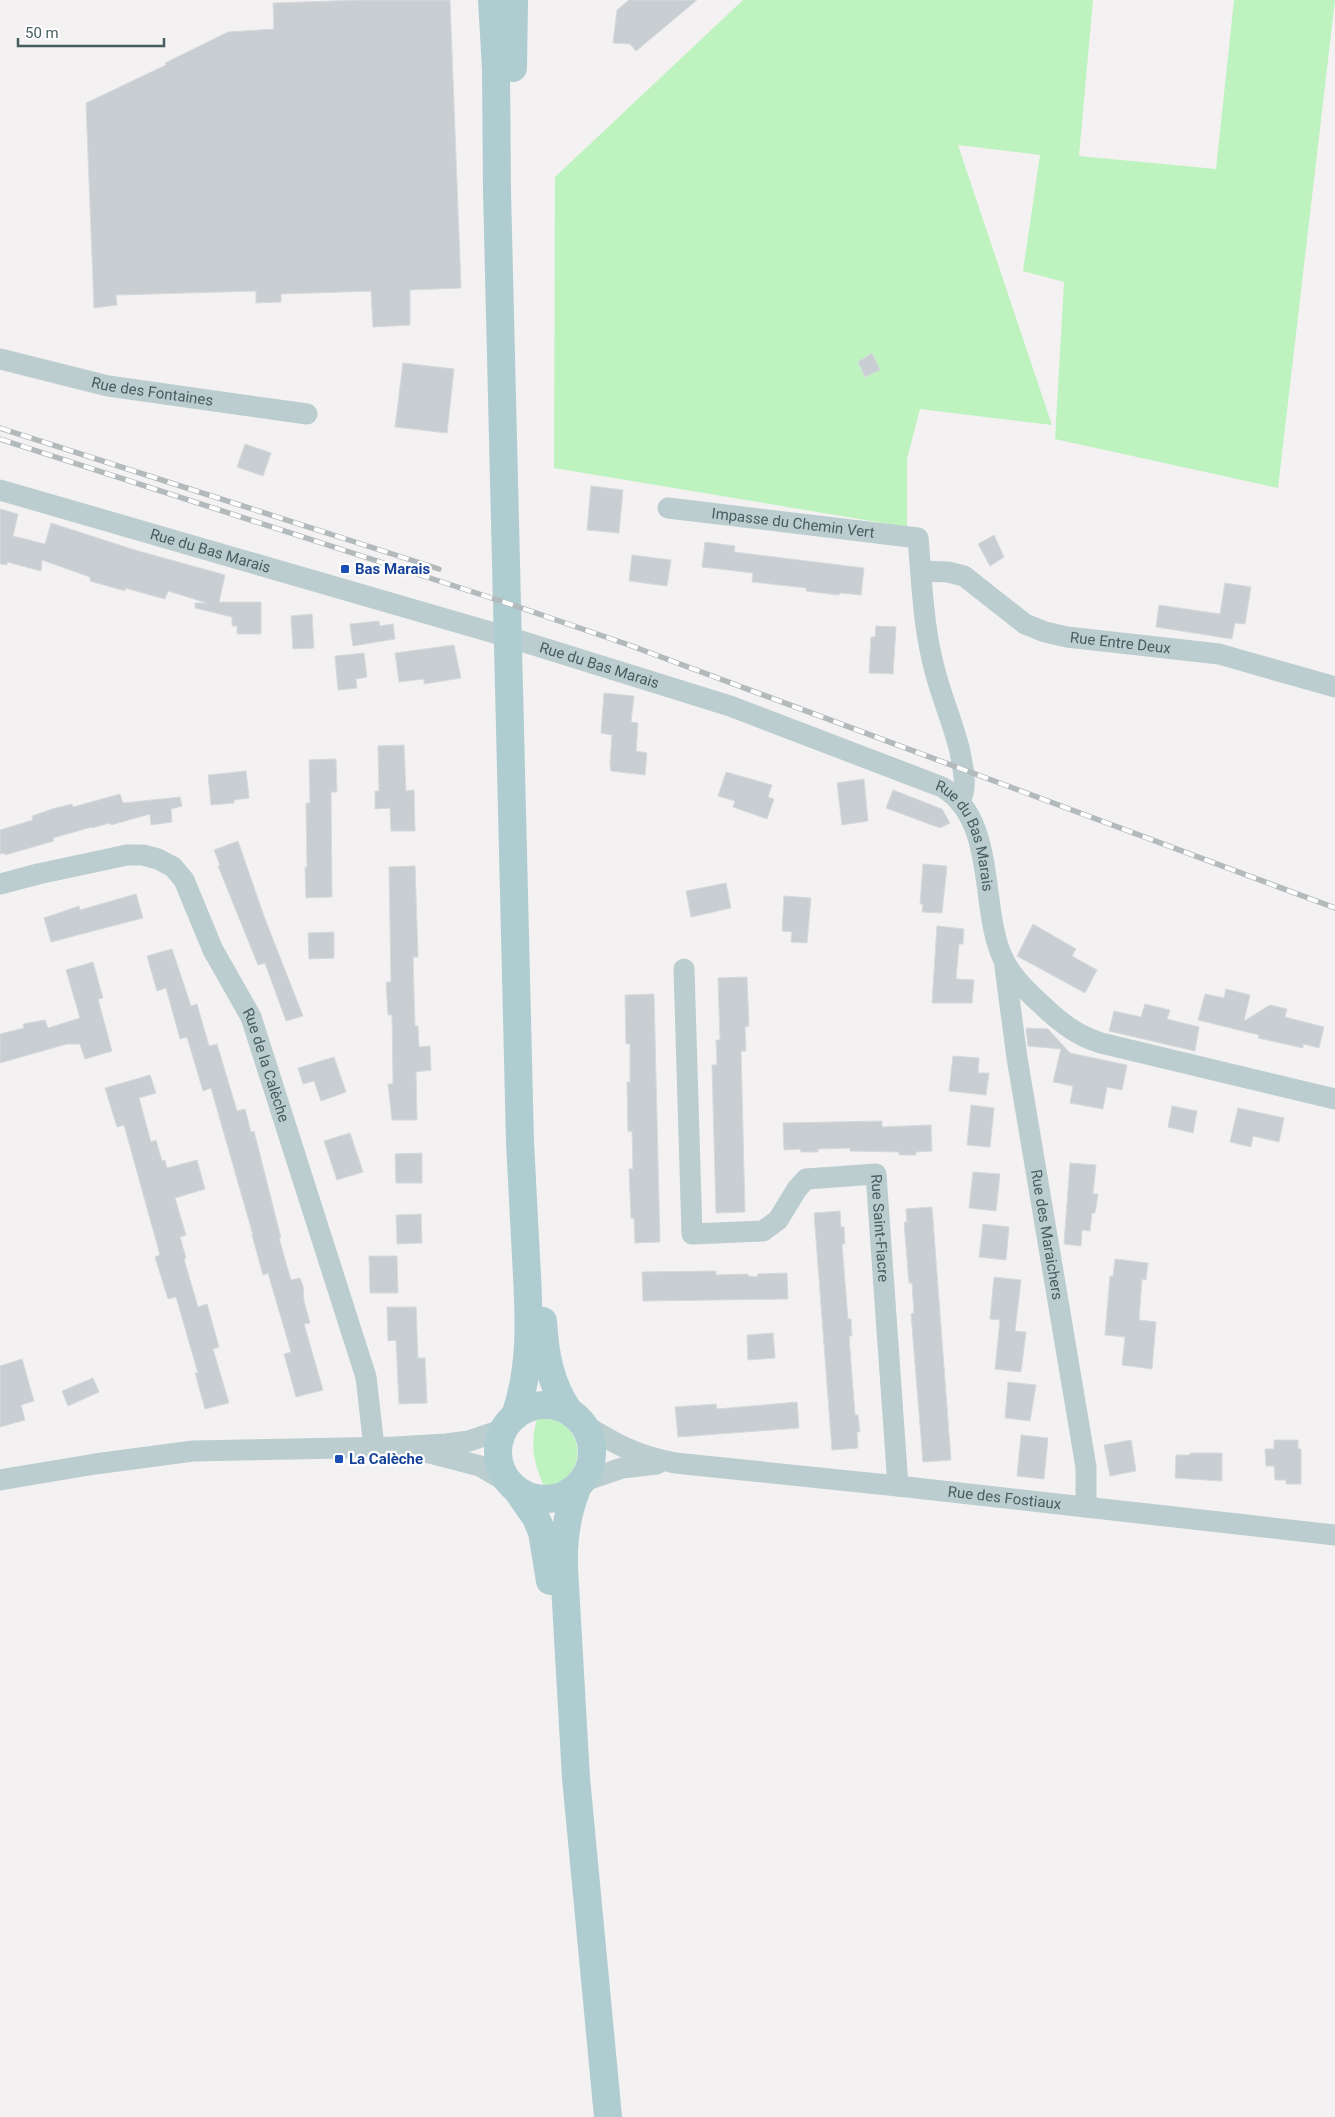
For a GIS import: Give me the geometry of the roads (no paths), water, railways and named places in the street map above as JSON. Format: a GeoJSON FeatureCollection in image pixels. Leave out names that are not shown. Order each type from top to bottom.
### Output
{"type":"FeatureCollection","features":[{"type":"Feature","properties":{"kind":"main road"},"geometry":{"type":"LineString","coordinates":[[492,0],[497,85],[497,211],[540,1285],[547,1361],[557,1391],[590,1437],[592,1451],[590,1466],[580,1484],[568,1515],[564,1558],[576,1778],[608,2117]]}},
{"type":"Feature","properties":{"kind":"main road"},"geometry":{"type":"LineString","coordinates":[[514,0],[510,215],[514,639],[520,1142],[528,1334],[525,1379],[509,1423],[499,1443],[498,1457],[502,1471],[540,1525],[546,1548],[558,1652],[576,1778]]}},
{"type":"Feature","properties":{"kind":"main road"},"geometry":{"type":"LineString","coordinates":[[509,1423],[527,1408],[541,1405],[555,1406],[576,1418]]}},
{"type":"Feature","properties":{"kind":"main road"},"geometry":{"type":"LineString","coordinates":[[514,1487],[534,1498],[548,1499],[567,1494],[580,1484]]}},
{"type":"Feature","properties":{"kind":"street","name":"Rue des Fontaines"},"geometry":{"type":"LineString","coordinates":[[0,359],[108,386],[307,414]]}},
{"type":"Feature","properties":{"kind":"street","name":"Rue du Bas Marais"},"geometry":{"type":"LineString","coordinates":[[0,490],[514,639],[730,706],[942,787],[960,801],[970,814],[977,836],[999,947],[1005,962],[1021,985],[1056,1018],[1074,1032],[1090,1040],[1335,1099]]}},
{"type":"Feature","properties":{"kind":"street","name":"Impasse du Chemin Vert"},"geometry":{"type":"LineString","coordinates":[[668,508],[918,538],[921,571]]}},
{"type":"Feature","properties":{"kind":"street","name":"Rue Entre Deux"},"geometry":{"type":"LineString","coordinates":[[921,571],[948,572],[964,576],[1014,617],[1045,632],[1067,637],[1219,654],[1335,687]]}},
{"type":"Feature","properties":{"kind":"street"},"geometry":{"type":"LineString","coordinates":[[921,571],[927,634],[932,661],[956,739],[963,769],[964,789],[960,801]]}},
{"type":"Feature","properties":{"kind":"street","name":"Rue de la Calèche"},"geometry":{"type":"LineString","coordinates":[[0,884],[127,855],[143,855],[158,858],[173,867],[184,880],[213,950],[243,1000],[254,1026],[366,1377],[374,1447]]}},
{"type":"Feature","properties":{"kind":"street","name":"Rue des Maraichers"},"geometry":{"type":"LineString","coordinates":[[1005,962],[1017,1058],[1086,1467],[1086,1507]]}},
{"type":"Feature","properties":{"kind":"street","name":"Rue Saint-Fiacre"},"geometry":{"type":"LineString","coordinates":[[684,969],[692,1234],[763,1231],[778,1220],[797,1189],[806,1179],[876,1174],[898,1486]]}},
{"type":"Feature","properties":{"kind":"street","name":"Rue des Fostiaux"},"geometry":{"type":"LineString","coordinates":[[576,1418],[629,1451],[675,1463],[1335,1535]]}},
{"type":"Feature","properties":{"kind":"street"},"geometry":{"type":"LineString","coordinates":[[0,1480],[95,1464],[193,1451],[395,1447],[469,1441],[509,1423]]}},
{"type":"Feature","properties":{"kind":"street"},"geometry":{"type":"LineString","coordinates":[[395,1447],[420,1450],[480,1466],[514,1487]]}},
{"type":"Feature","properties":{"kind":"street","name":"Rue des Fostiaux"},"geometry":{"type":"LineString","coordinates":[[580,1484],[606,1472],[638,1465],[675,1463]]}},
{"type":"Feature","properties":{"kind":"railway"},"geometry":{"type":"LineString","coordinates":[[0,428],[439,569]]}},
{"type":"Feature","properties":{"kind":"railway"},"geometry":{"type":"LineString","coordinates":[[0,439],[507,603],[629,645],[1335,908]]}},
{"type":"Feature","properties":{"kind":"place","name":"Bas Marais"},"geometry":{"type":"Point","coordinates":[345,569]}},
{"type":"Feature","properties":{"kind":"place","name":"La Calèche"},"geometry":{"type":"Point","coordinates":[339,1459]}}]}
